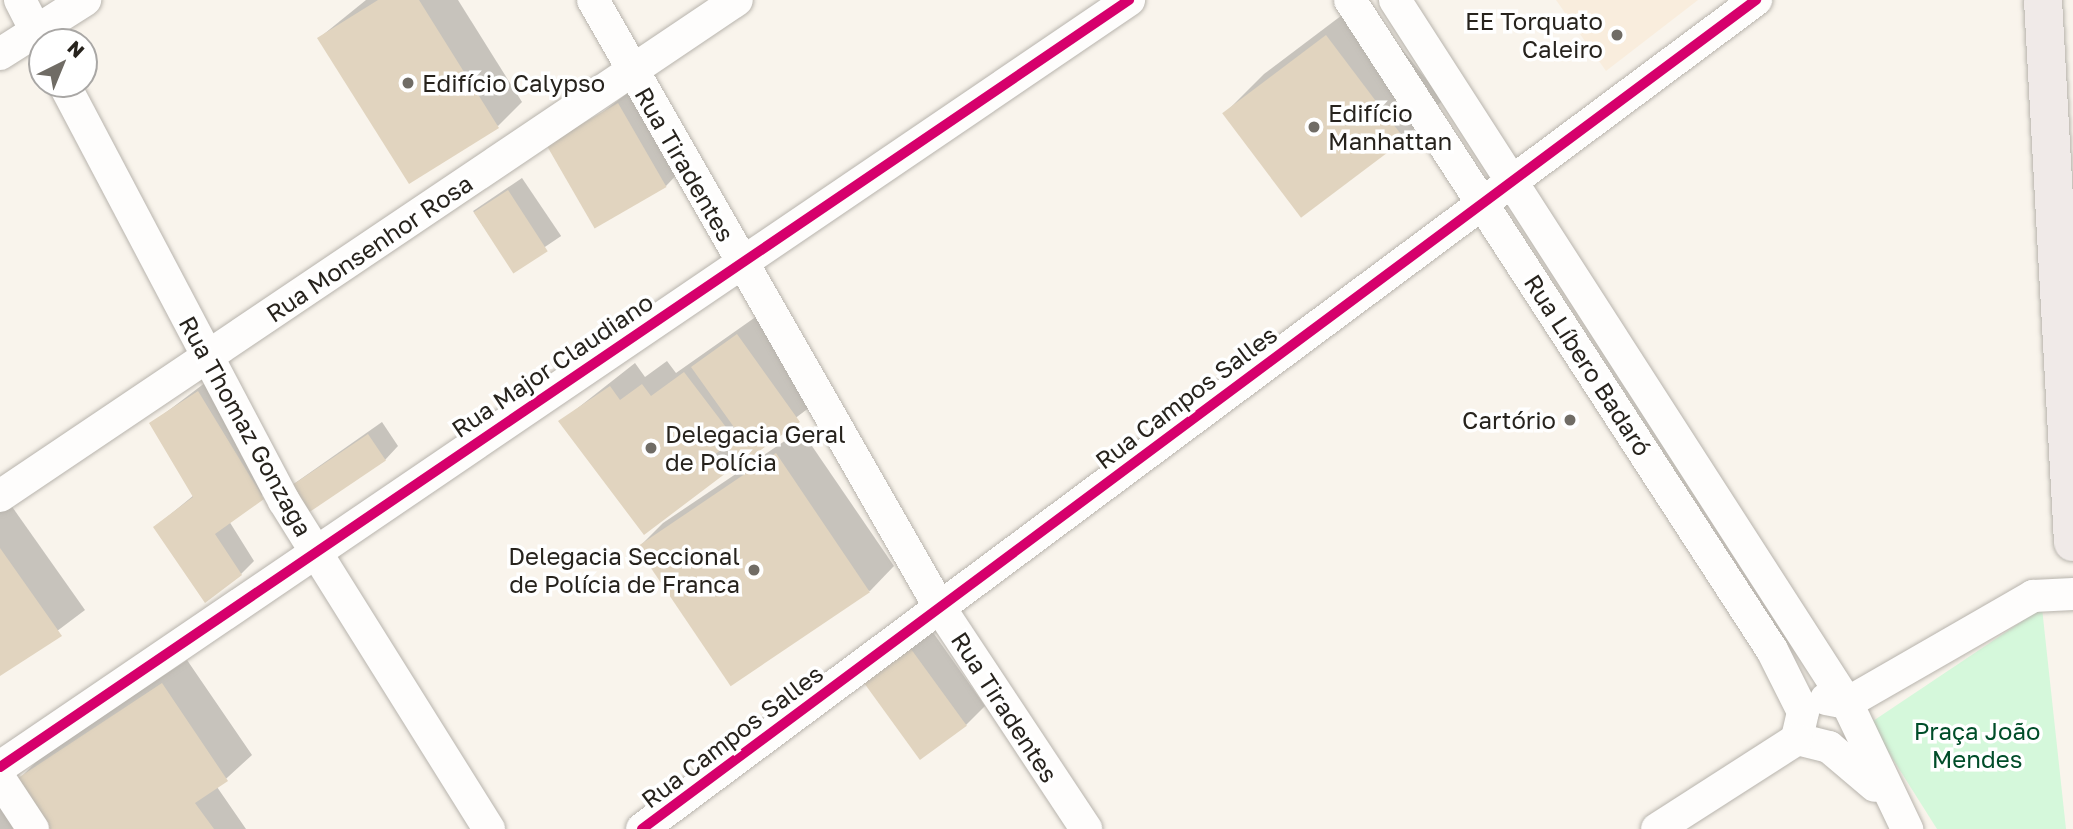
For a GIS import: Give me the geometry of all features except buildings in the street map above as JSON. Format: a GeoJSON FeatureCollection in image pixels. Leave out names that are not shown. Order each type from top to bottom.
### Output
{"type":"FeatureCollection","features":[{"type":"Feature","properties":{"kind":"main road"},"geometry":{"type":"LineString","coordinates":[[2043,0],[2063,174],[2073,542]]}},
{"type":"Feature","properties":{"kind":"street"},"geometry":{"type":"LineString","coordinates":[[20,0],[34,28]]}},
{"type":"Feature","properties":{"kind":"street"},"geometry":{"type":"LineString","coordinates":[[50,28],[85,0]]}},
{"type":"Feature","properties":{"kind":"street","name":"Rua Tiradentes"},"geometry":{"type":"LineString","coordinates":[[593,0],[940,608],[1086,829]]}},
{"type":"Feature","properties":{"kind":"street","name":"Rua Monsenhor Rosa"},"geometry":{"type":"LineString","coordinates":[[0,496],[737,0]]}},
{"type":"Feature","properties":{"kind":"street","name":"Rua Major Claudiano"},"geometry":{"type":"LineString","coordinates":[[0,767],[314,550],[1129,0]]}},
{"type":"Feature","properties":{"kind":"street","name":"Rua Líbero Badaró"},"geometry":{"type":"LineString","coordinates":[[1350,0],[1772,650],[1803,712],[1797,739]]}},
{"type":"Feature","properties":{"kind":"street","name":"Rua Líbero Badaró"},"geometry":{"type":"LineString","coordinates":[[1395,0],[1847,703],[1891,802]]}},
{"type":"Feature","properties":{"kind":"street","name":"Rua Campos Salles"},"geometry":{"type":"LineString","coordinates":[[642,829],[1756,0]]}},
{"type":"Feature","properties":{"kind":"street"},"geometry":{"type":"LineString","coordinates":[[0,54],[28,42]]}},
{"type":"Feature","properties":{"kind":"street","name":"Rua Thomaz Gonzaga"},"geometry":{"type":"LineString","coordinates":[[71,98],[207,357],[314,550],[489,829]]}},
{"type":"Feature","properties":{"kind":"street"},"geometry":{"type":"LineString","coordinates":[[1665,484],[1717,537],[1821,695],[1847,703],[2033,596],[2073,594]]}},
{"type":"Feature","properties":{"kind":"street"},"geometry":{"type":"LineString","coordinates":[[1657,829],[1797,739],[1829,747],[1891,802],[1908,829]]}},
{"type":"Feature","properties":{"kind":"street"},"geometry":{"type":"LineString","coordinates":[[0,779],[33,829]]}},
{"type":"Feature","properties":{"kind":"shaded area","name":"EE Torquato Caleiro"},"geometry":{"type":"Polygon","coordinates":[[[1556,0],[1698,0],[1606,71],[1556,0]]]}},
{"type":"Feature","properties":{"kind":"green space","name":"Praça João Mendes"},"geometry":{"type":"Polygon","coordinates":[[[2042,608],[2066,829],[1937,829],[1870,723],[2042,608]]]}},
{"type":"Feature","properties":{"kind":"cycle path"},"geometry":{"type":"LineString","coordinates":[[0,767],[1129,0]]}},
{"type":"Feature","properties":{"kind":"cycle path"},"geometry":{"type":"LineString","coordinates":[[642,829],[1756,0]]}},
{"type":"Feature","properties":{"kind":"place","name":"EE Torquato Caleiro"},"geometry":{"type":"Point","coordinates":[1617,35]}},
{"type":"Feature","properties":{"kind":"place","name":"Edifício Calypso"},"geometry":{"type":"Point","coordinates":[408,83]}},
{"type":"Feature","properties":{"kind":"place","name":"Edifício Manhattan"},"geometry":{"type":"Point","coordinates":[1314,127]}},
{"type":"Feature","properties":{"kind":"place","name":"Cartório"},"geometry":{"type":"Point","coordinates":[1570,420]}},
{"type":"Feature","properties":{"kind":"place","name":"Delegacia Geral de Polícia"},"geometry":{"type":"Point","coordinates":[651,448]}},
{"type":"Feature","properties":{"kind":"place","name":"Delegacia Seccional de Polícia de Franca"},"geometry":{"type":"Point","coordinates":[754,570]}}]}
